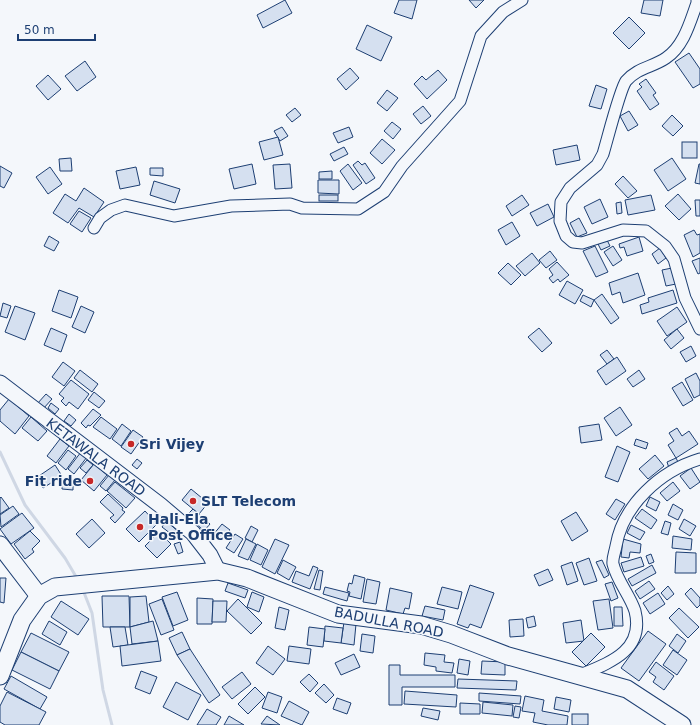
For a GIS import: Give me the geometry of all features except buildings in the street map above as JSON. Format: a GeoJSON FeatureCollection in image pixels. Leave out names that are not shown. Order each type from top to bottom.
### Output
{"type":"FeatureCollection","features":[{"type":"Feature","properties":{"kind":"highway"},"geometry":{"type":"LineString","coordinates":[[0,545],[39,596],[22,620],[0,676]]}},
{"type":"Feature","properties":{"kind":"highway","name":"BADULLA ROAD"},"geometry":{"type":"LineString","coordinates":[[39,596],[59,586],[218,571],[247,578],[338,614],[421,625],[451,634],[508,656],[627,689],[682,725]]}},
{"type":"Feature","properties":{"kind":"main road","name":"KETAWALA ROAD"},"geometry":{"type":"LineString","coordinates":[[0,383],[160,505],[193,533],[210,555],[218,571]]}},
{"type":"Feature","properties":{"kind":"street"},"geometry":{"type":"LineString","coordinates":[[94,228],[100,218],[111,210],[125,205],[174,216],[231,206],[290,204],[302,208],[358,209],[384,192],[402,166],[460,101],[482,36],[503,12],[522,0]]}},
{"type":"Feature","properties":{"kind":"street"},"geometry":{"type":"LineString","coordinates":[[697,0],[684,36],[676,50],[666,59],[638,70],[625,82],[603,154],[597,165],[570,188],[561,202],[560,221],[566,236],[573,242],[582,243],[623,230],[646,230],[665,246],[674,259],[685,298],[700,329]]}},
{"type":"Feature","properties":{"kind":"street"},"geometry":{"type":"LineString","coordinates":[[580,675],[616,660],[630,646],[636,632],[635,612],[613,563],[618,535],[627,514],[639,498],[660,479],[700,459]]}},
{"type":"Feature","properties":{"kind":"waterway"},"geometry":{"type":"LineString","coordinates":[[0,452],[25,505],[65,558],[78,580]]}},
{"type":"Feature","properties":{"kind":"waterway"},"geometry":{"type":"LineString","coordinates":[[83,590],[92,613],[103,690],[112,725]]}},
{"type":"Feature","properties":{"kind":"place","name":"Sri Vijey"},"geometry":{"type":"Point","coordinates":[131,444]}},
{"type":"Feature","properties":{"kind":"place","name":"Fit ride"},"geometry":{"type":"Point","coordinates":[90,481]}},
{"type":"Feature","properties":{"kind":"place","name":"SLT Telecom"},"geometry":{"type":"Point","coordinates":[193,501]}},
{"type":"Feature","properties":{"kind":"place","name":"Hali-Ela Post Office"},"geometry":{"type":"Point","coordinates":[140,527]}}]}
